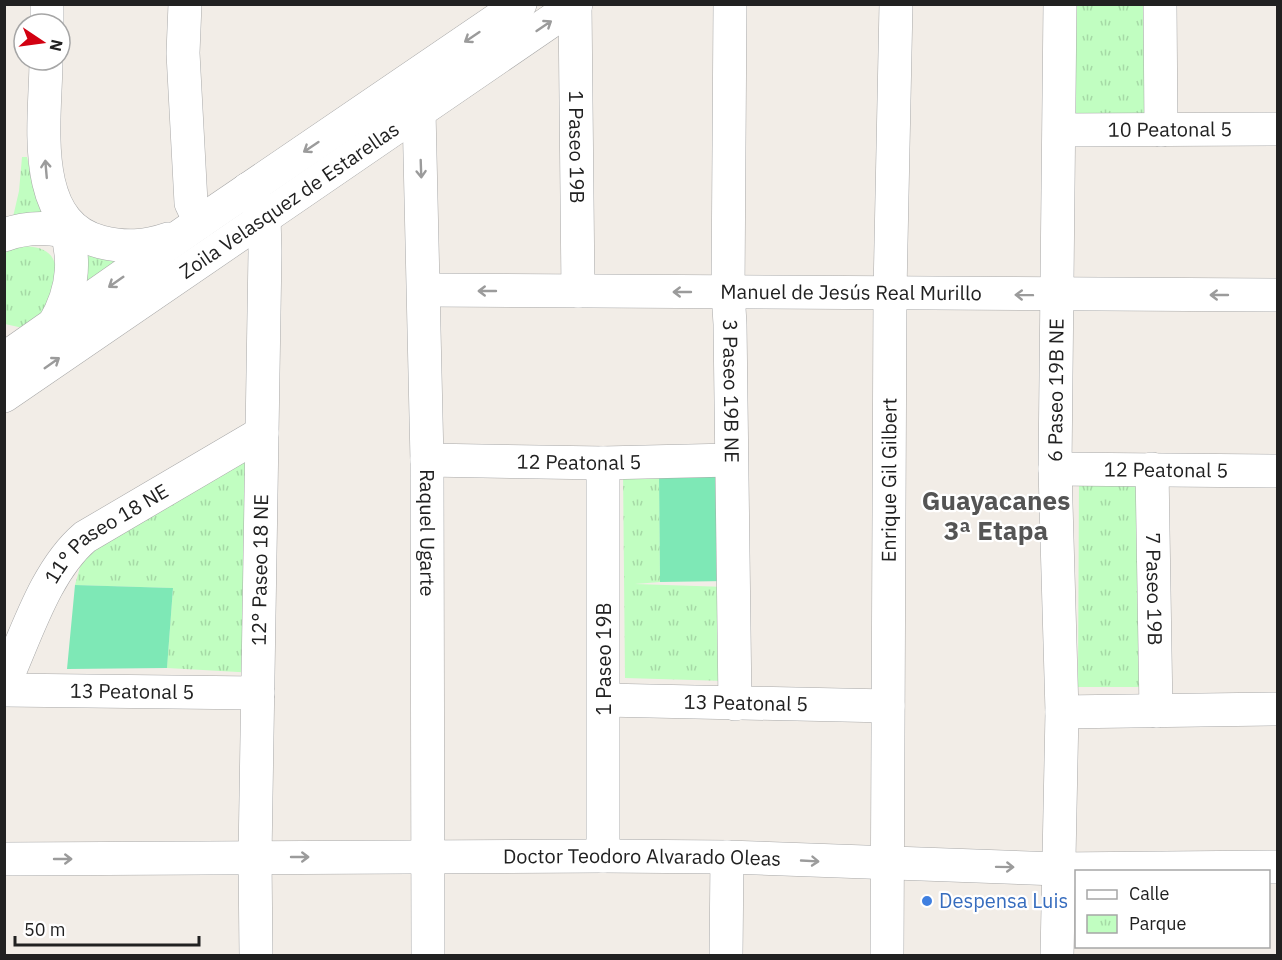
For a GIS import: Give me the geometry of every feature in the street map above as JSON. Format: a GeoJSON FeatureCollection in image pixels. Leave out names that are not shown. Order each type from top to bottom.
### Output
{"type":"FeatureCollection","features":[{"type":"Feature","properties":{"kind":"street"},"geometry":{"type":"LineString","coordinates":[[4,235],[38,228],[73,228],[128,247],[142,246],[192,227],[183,53],[185,4]]}},
{"type":"Feature","properties":{"kind":"street","name":"Zoila Velasquez de Estarellas"},"geometry":{"type":"LineString","coordinates":[[4,396],[520,4]]}},
{"type":"Feature","properties":{"kind":"street","name":"3 Paseo 19B NE"},"geometry":{"type":"LineString","coordinates":[[730,4],[728,292],[735,704]]}},
{"type":"Feature","properties":{"kind":"street","name":"Enrique Gil Gilbert"},"geometry":{"type":"LineString","coordinates":[[887,956],[890,292],[896,4]]}},
{"type":"Feature","properties":{"kind":"street","name":"6 Paseo 19B NE"},"geometry":{"type":"LineString","coordinates":[[1057,956],[1062,712],[1055,469],[1059,295],[1060,4]]}},
{"type":"Feature","properties":{"kind":"street"},"geometry":{"type":"LineString","coordinates":[[1160,4],[1161,130]]}},
{"type":"Feature","properties":{"kind":"street","name":"Zoila Velasquez de Estarellas"},"geometry":{"type":"LineString","coordinates":[[4,359],[53,327],[192,227],[256,203],[419,111],[576,5]]}},
{"type":"Feature","properties":{"kind":"street","name":"1 Paseo 19B"},"geometry":{"type":"LineString","coordinates":[[576,5],[578,291]]}},
{"type":"Feature","properties":{"kind":"street"},"geometry":{"type":"LineString","coordinates":[[4,340],[24,340],[53,327],[70,291],[73,228],[49,188],[45,153],[46,72]]}},
{"type":"Feature","properties":{"kind":"street","name":"Raquel Ugarte"},"geometry":{"type":"LineString","coordinates":[[419,111],[425,290],[427,460],[428,956]]}},
{"type":"Feature","properties":{"kind":"street","name":"10 Peatonal 5"},"geometry":{"type":"LineString","coordinates":[[1060,130],[1278,129]]}},
{"type":"Feature","properties":{"kind":"street","name":"12° Paseo 18 NE"},"geometry":{"type":"LineString","coordinates":[[256,203],[262,433],[255,857],[256,956]]}},
{"type":"Feature","properties":{"kind":"street","name":"Manuel de Jesús Real Murillo"},"geometry":{"type":"LineString","coordinates":[[425,290],[1278,295]]}},
{"type":"Feature","properties":{"kind":"street","name":"11° Paseo 18 NE"},"geometry":{"type":"LineString","coordinates":[[4,684],[58,566],[72,549],[85,537],[262,433]]}},
{"type":"Feature","properties":{"kind":"street","name":"12 Peatonal 5"},"geometry":{"type":"LineString","coordinates":[[427,460],[603,462],[731,460]]}},
{"type":"Feature","properties":{"kind":"street","name":"1 Paseo 19B"},"geometry":{"type":"LineString","coordinates":[[603,462],[603,856]]}},
{"type":"Feature","properties":{"kind":"street","name":"12 Peatonal 5"},"geometry":{"type":"LineString","coordinates":[[1055,469],[1278,471]]}},
{"type":"Feature","properties":{"kind":"street","name":"7 Paseo 19B"},"geometry":{"type":"LineString","coordinates":[[1152,469],[1156,711]]}},
{"type":"Feature","properties":{"kind":"street","name":"13 Peatonal 5"},"geometry":{"type":"LineString","coordinates":[[4,690],[258,693]]}},
{"type":"Feature","properties":{"kind":"street","name":"13 Peatonal 5"},"geometry":{"type":"LineString","coordinates":[[604,700],[888,706]]}},
{"type":"Feature","properties":{"kind":"street"},"geometry":{"type":"LineString","coordinates":[[1062,712],[1278,709]]}},
{"type":"Feature","properties":{"kind":"street","name":"Doctor Teodoro Alvarado Oleas"},"geometry":{"type":"LineString","coordinates":[[4,859],[429,855],[603,856],[727,857],[887,865],[1058,869],[1278,867]]}},
{"type":"Feature","properties":{"kind":"street"},"geometry":{"type":"LineString","coordinates":[[726,956],[727,857]]}},
{"type":"Feature","properties":{"kind":"green space"},"geometry":{"type":"Polygon","coordinates":[[[1076,5],[1149,5],[1148,120],[1075,119],[1076,5]]]}},
{"type":"Feature","properties":{"kind":"green space"},"geometry":{"type":"Polygon","coordinates":[[[22,157],[27,157],[32,178],[50,214],[13,217],[19,191],[22,157]]]}},
{"type":"Feature","properties":{"kind":"green space"},"geometry":{"type":"Polygon","coordinates":[[[15,246],[42,249],[54,261],[56,270],[54,306],[23,328],[5,324],[4,254],[15,246]]]}},
{"type":"Feature","properties":{"kind":"green space"},"geometry":{"type":"Polygon","coordinates":[[[81,247],[118,261],[82,288],[81,247]]]}},
{"type":"Feature","properties":{"kind":"green space"},"geometry":{"type":"Polygon","coordinates":[[[255,447],[257,673],[167,668],[173,588],[75,585],[84,553],[255,447]]]}},
{"type":"Feature","properties":{"kind":"green space"},"geometry":{"type":"Polygon","coordinates":[[[623,471],[659,474],[660,582],[635,584],[727,587],[726,681],[625,678],[623,471]]]}},
{"type":"Feature","properties":{"kind":"green space"},"geometry":{"type":"Polygon","coordinates":[[[659,474],[727,474],[727,581],[660,582],[659,474]]]}},
{"type":"Feature","properties":{"kind":"green space"},"geometry":{"type":"Polygon","coordinates":[[[1079,479],[1147,479],[1145,687],[1078,687],[1079,479]]]}},
{"type":"Feature","properties":{"kind":"green space"},"geometry":{"type":"Polygon","coordinates":[[[75,585],[173,588],[167,668],[67,669],[75,585]]]}},
{"type":"Feature","properties":{"kind":"place","name":"Despensa Luis"},"geometry":{"type":"Point","coordinates":[927,901]}},
{"type":"Feature","properties":{"kind":"district","name":"Guayacanes 3ª Etapa"},"geometry":{"type":"Point","coordinates":[996,516]}}]}
